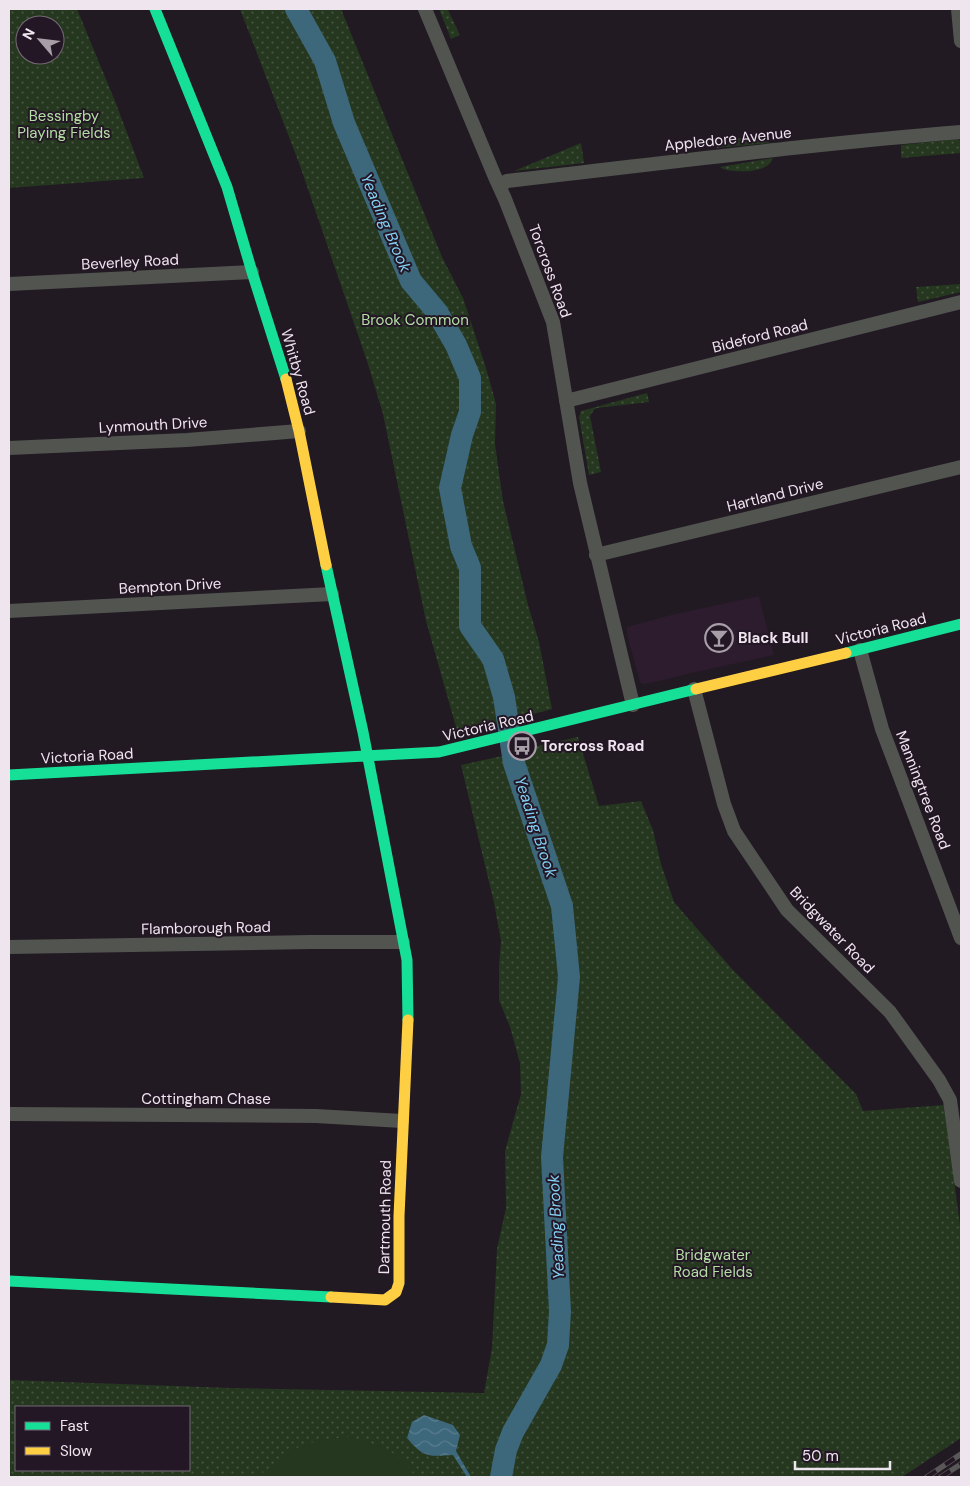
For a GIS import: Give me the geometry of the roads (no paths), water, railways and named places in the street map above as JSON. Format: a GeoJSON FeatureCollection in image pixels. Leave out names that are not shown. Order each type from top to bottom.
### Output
{"type":"FeatureCollection","features":[{"type":"Feature","properties":{"kind":"street","name":"Whitby Road"},"geometry":{"type":"LineString","coordinates":[[156,9],[227,187],[285,374],[299,431],[367,756]]}},
{"type":"Feature","properties":{"kind":"street","name":"Torcross Road"},"geometry":{"type":"LineString","coordinates":[[425,9],[536,274],[553,322],[580,483],[596,554],[622,636],[633,705]]}},
{"type":"Feature","properties":{"kind":"street"},"geometry":{"type":"LineString","coordinates":[[958,9],[961,42]]}},
{"type":"Feature","properties":{"kind":"street","name":"Appledore Avenue"},"geometry":{"type":"LineString","coordinates":[[499,186],[507,180],[892,137],[961,132]]}},
{"type":"Feature","properties":{"kind":"street","name":"Beverley Road"},"geometry":{"type":"LineString","coordinates":[[9,284],[252,272]]}},
{"type":"Feature","properties":{"kind":"street","name":"Bideford Road"},"geometry":{"type":"LineString","coordinates":[[566,401],[961,302]]}},
{"type":"Feature","properties":{"kind":"street","name":"Lynmouth Drive"},"geometry":{"type":"LineString","coordinates":[[9,448],[199,439],[299,431]]}},
{"type":"Feature","properties":{"kind":"street","name":"Hartland Drive"},"geometry":{"type":"LineString","coordinates":[[596,554],[961,467]]}},
{"type":"Feature","properties":{"kind":"street","name":"Bempton Drive"},"geometry":{"type":"LineString","coordinates":[[9,611],[332,594]]}},
{"type":"Feature","properties":{"kind":"street","name":"Victoria Road"},"geometry":{"type":"LineString","coordinates":[[9,776],[439,752],[504,739],[694,689],[961,624]]}},
{"type":"Feature","properties":{"kind":"street","name":"Manningtree Road"},"geometry":{"type":"LineString","coordinates":[[860,650],[882,729],[961,938]]}},
{"type":"Feature","properties":{"kind":"street","name":"Bridgwater Road"},"geometry":{"type":"LineString","coordinates":[[694,689],[724,804],[734,831],[787,910],[890,1012],[939,1080],[950,1100],[961,1181]]}},
{"type":"Feature","properties":{"kind":"street","name":"Dartmouth Road"},"geometry":{"type":"LineString","coordinates":[[9,1281],[385,1300],[396,1292],[399,1283],[402,1121],[408,1021],[407,960],[367,756]]}},
{"type":"Feature","properties":{"kind":"street","name":"Flamborough Road"},"geometry":{"type":"LineString","coordinates":[[9,947],[404,942]]}},
{"type":"Feature","properties":{"kind":"street","name":"Cottingham Chase"},"geometry":{"type":"LineString","coordinates":[[9,1114],[316,1116],[402,1121]]}},
{"type":"Feature","properties":{"kind":"water"},"geometry":{"type":"Polygon","coordinates":[[[424,1415],[453,1425],[460,1435],[456,1451],[471,1477],[467,1477],[453,1455],[432,1456],[417,1449],[407,1438],[412,1422],[424,1415]]]}},
{"type":"Feature","properties":{"kind":"waterway","name":"Yeading Brook"},"geometry":{"type":"LineString","coordinates":[[296,9],[325,61],[344,123],[411,281],[437,312],[456,345],[470,378],[470,412],[462,435],[450,488],[461,546],[470,568],[470,626],[493,659],[504,697],[514,763],[562,906],[569,977],[552,1157],[560,1311],[558,1345],[551,1365],[513,1432],[506,1450],[501,1477]]}},
{"type":"Feature","properties":{"kind":"railway"},"geometry":{"type":"LineString","coordinates":[[927,1477],[961,1454]]}},
{"type":"Feature","properties":{"kind":"railway"},"geometry":{"type":"LineString","coordinates":[[941,1477],[961,1464]]}},
{"type":"Feature","properties":{"kind":"place","name":"Black Bull"},"geometry":{"type":"Point","coordinates":[719,638]}},
{"type":"Feature","properties":{"kind":"place","name":"Torcross Road"},"geometry":{"type":"Point","coordinates":[522,746]}},
{"type":"Feature","properties":{"kind":"park label","name":"Bessingby Playing Fields"},"geometry":{"type":"Point","coordinates":[64,124]}},
{"type":"Feature","properties":{"kind":"park label","name":"Brook Common"},"geometry":{"type":"Point","coordinates":[415,320]}},
{"type":"Feature","properties":{"kind":"park label","name":"Bridgwater Road Fields"},"geometry":{"type":"Point","coordinates":[713,1264]}}]}
